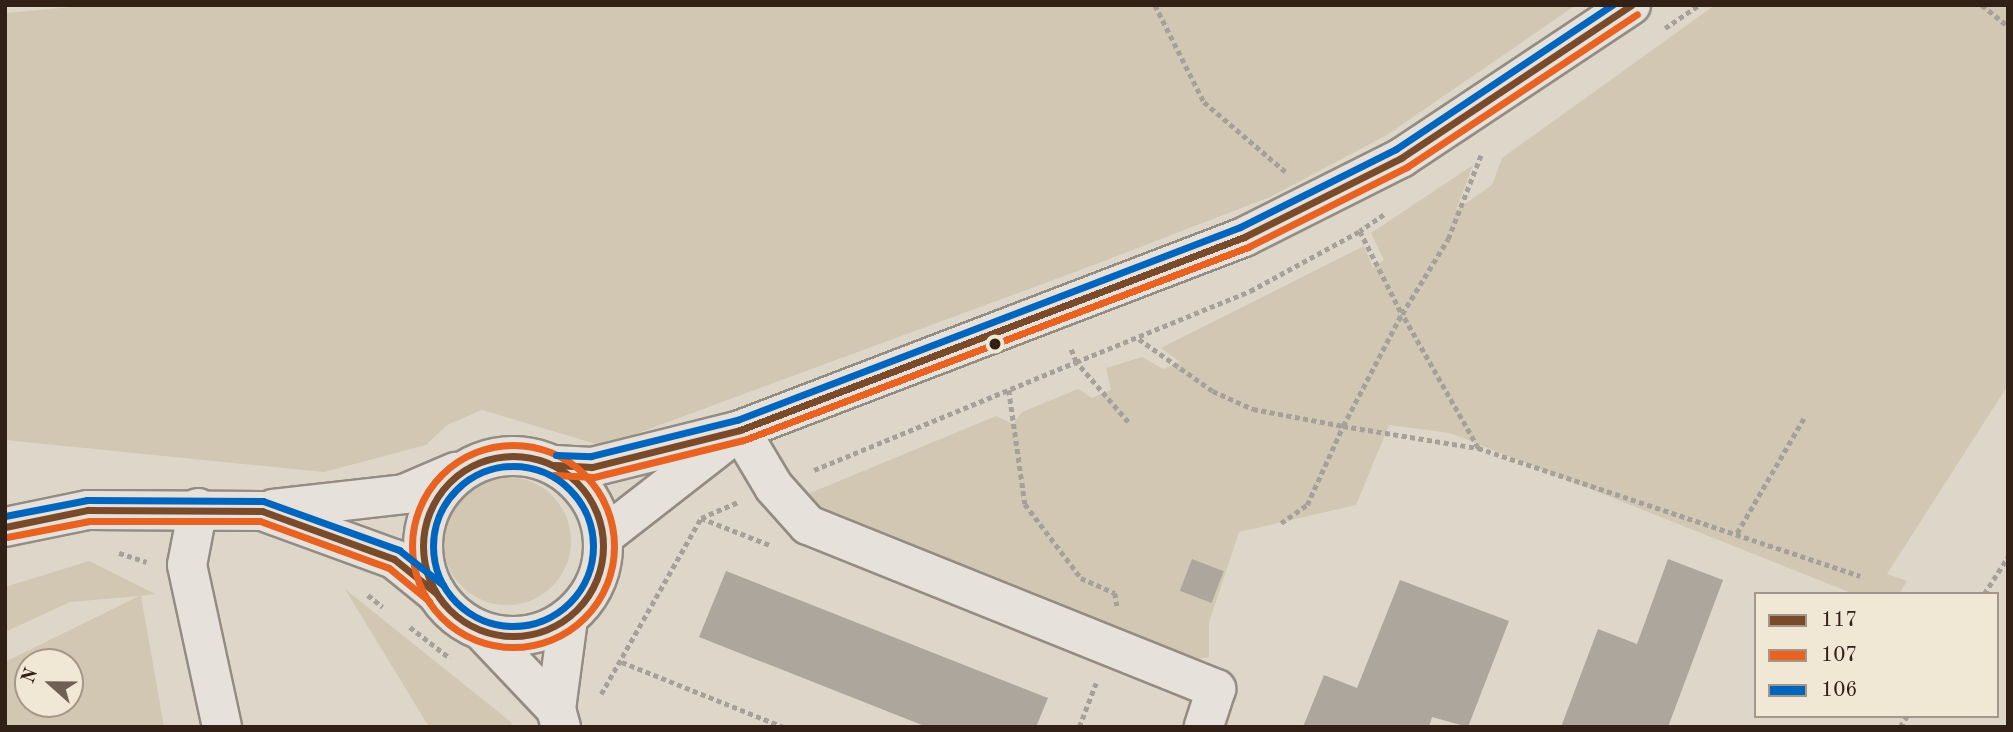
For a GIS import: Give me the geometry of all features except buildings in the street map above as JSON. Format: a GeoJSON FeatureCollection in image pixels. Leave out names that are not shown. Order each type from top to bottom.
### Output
{"type":"FeatureCollection","features":[{"type":"Feature","properties":{"kind":"street"},"geometry":{"type":"LineString","coordinates":[[5,527],[88,510],[262,510],[404,494],[470,465],[527,455],[555,465],[592,467],[740,430],[1320,202],[1401,158],[1632,5]]}},
{"type":"Feature","properties":{"kind":"street"},"geometry":{"type":"LineString","coordinates":[[604,536],[740,430]]}},
{"type":"Feature","properties":{"kind":"street"},"geometry":{"type":"LineString","coordinates":[[740,430],[774,487],[808,525],[1216,689],[1204,727]]}},
{"type":"Feature","properties":{"kind":"street"},"geometry":{"type":"LineString","coordinates":[[436,593],[425,566],[430,508],[470,465]]}},
{"type":"Feature","properties":{"kind":"street"},"geometry":{"type":"LineString","coordinates":[[482,631],[540,632],[568,619],[589,596],[602,567],[604,536],[584,490],[555,465]]}},
{"type":"Feature","properties":{"kind":"street"},"geometry":{"type":"LineString","coordinates":[[198,508],[187,565],[222,727]]}},
{"type":"Feature","properties":{"kind":"street"},"geometry":{"type":"LineString","coordinates":[[262,510],[394,559],[436,593],[456,616],[482,631],[559,718]]}},
{"type":"Feature","properties":{"kind":"street"},"geometry":{"type":"LineString","coordinates":[[559,718],[568,619]]}},
{"type":"Feature","properties":{"kind":"path"},"geometry":{"type":"LineString","coordinates":[[1155,5],[1204,102],[1320,202]]}},
{"type":"Feature","properties":{"kind":"path"},"geometry":{"type":"LineString","coordinates":[[1982,5],[2008,26]]}},
{"type":"Feature","properties":{"kind":"path"},"geometry":{"type":"LineString","coordinates":[[1281,523],[1307,505],[1343,426],[1402,314],[1448,239],[1483,151],[1472,158]]}},
{"type":"Feature","properties":{"kind":"path"},"geometry":{"type":"LineString","coordinates":[[1128,422],[1076,362],[1139,339],[1250,291],[1360,231],[1394,209]]}},
{"type":"Feature","properties":{"kind":"path"},"geometry":{"type":"LineString","coordinates":[[1360,231],[1402,314],[1478,448]]}},
{"type":"Feature","properties":{"kind":"path"},"geometry":{"type":"LineString","coordinates":[[1139,339],[1213,391],[1253,409],[1478,448],[1860,576]]}},
{"type":"Feature","properties":{"kind":"path"},"geometry":{"type":"LineString","coordinates":[[1009,390],[1025,504],[1081,578],[1115,593],[1120,620],[1079,727]]}},
{"type":"Feature","properties":{"kind":"path"},"geometry":{"type":"LineString","coordinates":[[1737,533],[1804,418]]}},
{"type":"Feature","properties":{"kind":"path"},"geometry":{"type":"LineString","coordinates":[[108,549],[153,564],[187,565]]}},
{"type":"Feature","properties":{"kind":"path"},"geometry":{"type":"LineString","coordinates":[[1985,592],[2008,557]]}},
{"type":"Feature","properties":{"kind":"path"},"geometry":{"type":"LineString","coordinates":[[361,589],[394,615]]}},
{"type":"Feature","properties":{"kind":"path"},"geometry":{"type":"LineString","coordinates":[[405,623],[460,666]]}},
{"type":"Feature","properties":{"kind":"path"},"geometry":{"type":"LineString","coordinates":[[622,662],[784,727]]}},
{"type":"Feature","properties":{"kind":"shaded area"},"geometry":{"type":"Polygon","coordinates":[[[95,5],[1576,5],[1387,135],[1270,197],[1091,266],[603,446],[482,410],[447,425],[426,445],[324,472],[5,440],[5,13],[95,5]]]}},
{"type":"Feature","properties":{"kind":"shaded area"},"geometry":{"type":"Polygon","coordinates":[[[1715,5],[2008,5],[2008,385],[1887,574],[1907,581],[1900,592],[1849,592],[1450,433],[1389,425],[1356,505],[1239,532],[1209,622],[1209,657],[1178,662],[838,526],[803,496],[996,416],[1013,424],[1022,412],[1078,389],[1092,398],[1111,390],[1106,368],[1142,357],[1163,369],[1180,362],[1161,348],[1364,246],[1373,268],[1384,260],[1371,233],[1473,165],[1456,210],[1492,185],[1502,158],[1715,5]]]}},
{"type":"Feature","properties":{"kind":"shaded area"},"geometry":{"type":"Polygon","coordinates":[[[507,477],[531,482],[552,496],[566,517],[571,541],[566,565],[552,586],[531,600],[507,605],[483,600],[462,586],[448,565],[443,541],[448,517],[462,496],[483,482],[507,477]]]}},
{"type":"Feature","properties":{"kind":"shaded area"},"geometry":{"type":"Polygon","coordinates":[[[89,561],[155,594],[141,596],[164,727],[5,727],[5,662],[14,658],[14,718],[84,718],[84,648],[33,648],[139,596],[70,602],[5,632],[5,587],[89,561]]]}},
{"type":"Feature","properties":{"kind":"shaded area"},"geometry":{"type":"Polygon","coordinates":[[[345,589],[511,722],[513,727],[429,727],[345,589]]]}},
{"type":"Feature","properties":{"kind":"transit line","name":"106"},"geometry":{"type":"LineString","coordinates":[[556,455],[591,456],[737,420],[1240,227],[1396,149],[1612,5]]}},
{"type":"Feature","properties":{"kind":"transit line","name":"117"},"geometry":{"type":"LineString","coordinates":[[555,465],[592,467],[740,430],[1244,237],[1401,158],[1631,5]]}},
{"type":"Feature","properties":{"kind":"transit line","name":"107"},"geometry":{"type":"LineString","coordinates":[[554,475],[594,477],[744,440],[1248,247],[1407,167],[1637,14]]}},
{"type":"Feature","properties":{"kind":"transit line","name":"107"},"geometry":{"type":"LineString","coordinates":[[513,445],[552,453],[569,462],[584,475],[597,490],[606,507],[614,546],[606,585],[597,602],[584,617],[569,630],[552,639],[513,647],[474,639],[457,630],[442,617],[429,602],[420,585],[412,546],[420,507],[429,490],[442,475],[457,462],[474,453],[513,445]]}},
{"type":"Feature","properties":{"kind":"transit line","name":"117"},"geometry":{"type":"LineString","coordinates":[[513,456],[547,463],[577,482],[596,512],[603,546],[596,580],[577,610],[547,629],[513,636],[479,629],[449,610],[430,580],[423,546],[430,512],[449,482],[479,463],[513,456]]}},
{"type":"Feature","properties":{"kind":"transit line","name":"106"},"geometry":{"type":"LineString","coordinates":[[513,466],[543,472],[569,490],[587,516],[593,546],[587,576],[569,602],[543,620],[513,626],[483,620],[457,602],[439,576],[433,546],[439,516],[457,490],[483,472],[513,466]]}},
{"type":"Feature","properties":{"kind":"transit line","name":"106"},"geometry":{"type":"LineString","coordinates":[[5,516],[87,500],[263,501],[399,550],[443,585]]}},
{"type":"Feature","properties":{"kind":"transit line","name":"117"},"geometry":{"type":"LineString","coordinates":[[5,527],[88,510],[262,511],[394,559],[436,593]]}},
{"type":"Feature","properties":{"kind":"transit line","name":"107"},"geometry":{"type":"LineString","coordinates":[[7,537],[89,521],[260,521],[389,568],[429,601]]}}]}
